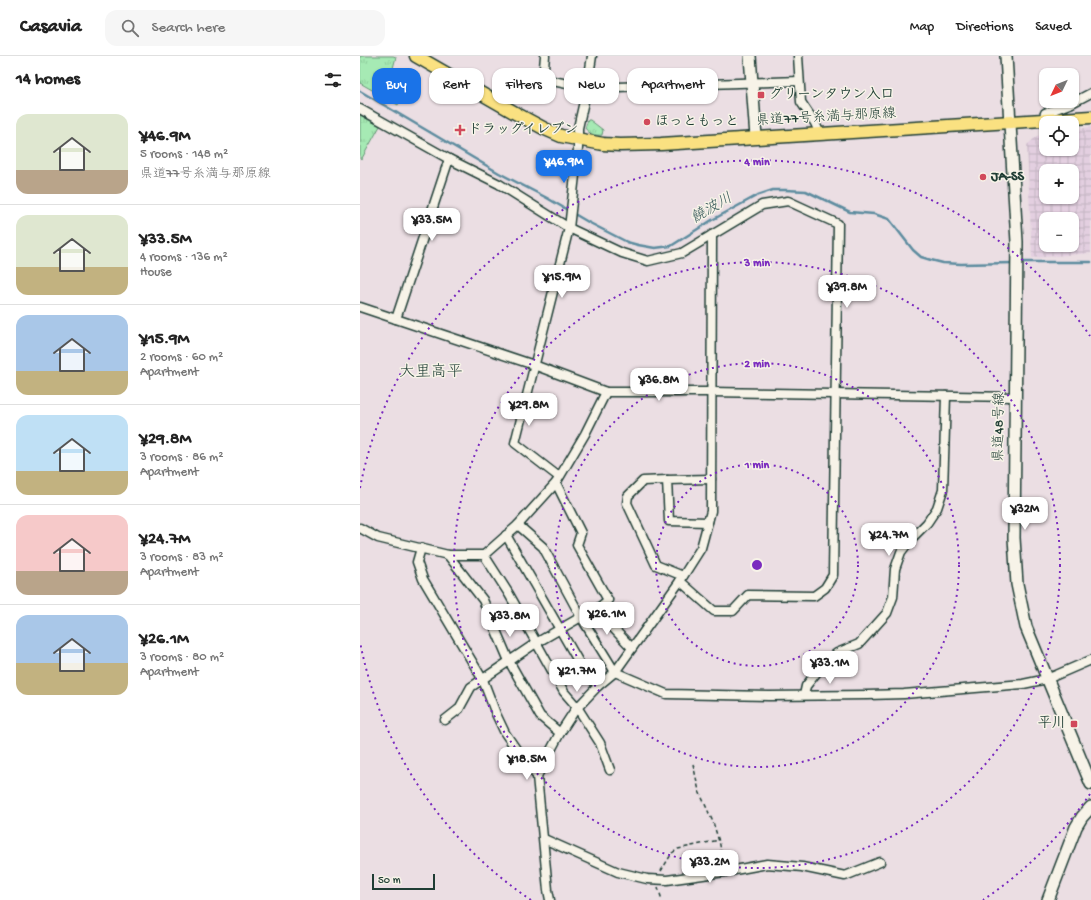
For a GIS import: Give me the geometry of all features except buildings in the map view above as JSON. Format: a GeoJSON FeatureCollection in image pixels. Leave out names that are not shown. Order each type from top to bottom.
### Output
{"type":"FeatureCollection","features":[{"type":"Feature","properties":{"kind":"main road","name":"県道77号糸満与那原線"},"geometry":{"type":"LineString","coordinates":[[416,56],[545,129],[561,136],[608,144],[641,145],[1039,120]]}},
{"type":"Feature","properties":{"kind":"main road"},"geometry":{"type":"LineString","coordinates":[[750,56],[756,137]]}},
{"type":"Feature","properties":{"kind":"main road","name":"県道48号線"},"geometry":{"type":"LineString","coordinates":[[1006,56],[1017,242],[1014,538],[1016,584],[1026,627],[1091,784]]}},
{"type":"Feature","properties":{"kind":"main road","name":"県道77号糸満与那原線"},"geometry":{"type":"LineString","coordinates":[[1079,118],[1091,117]]}},
{"type":"Feature","properties":{"kind":"main road"},"geometry":{"type":"LineString","coordinates":[[1048,900],[1076,827],[1091,807]]}},
{"type":"Feature","properties":{"kind":"street"},"geometry":{"type":"LineString","coordinates":[[545,56],[544,79],[564,83]]}},
{"type":"Feature","properties":{"kind":"street"},"geometry":{"type":"LineString","coordinates":[[590,68],[592,56]]}},
{"type":"Feature","properties":{"kind":"street"},"geometry":{"type":"LineString","coordinates":[[798,56],[801,102],[815,123],[820,134]]}},
{"type":"Feature","properties":{"kind":"street"},"geometry":{"type":"LineString","coordinates":[[619,87],[799,81]]}},
{"type":"Feature","properties":{"kind":"street"},"geometry":{"type":"LineString","coordinates":[[1044,116],[1045,113],[1072,103],[1091,93]]}},
{"type":"Feature","properties":{"kind":"street"},"geometry":{"type":"LineString","coordinates":[[445,720],[458,709],[471,687],[536,643],[596,610],[608,600],[578,545],[581,533],[557,480],[515,443],[569,228],[579,140],[578,128],[583,104]]}},
{"type":"Feature","properties":{"kind":"street"},"geometry":{"type":"LineString","coordinates":[[360,109],[449,159],[499,184],[569,228],[622,253],[648,261],[682,253],[762,205],[788,201],[838,224],[833,576],[826,588],[814,596],[748,595],[733,611],[714,612],[682,578],[656,565],[627,503],[628,496],[643,481],[711,479]]}},
{"type":"Feature","properties":{"kind":"street"},"geometry":{"type":"LineString","coordinates":[[396,319],[449,159]]}},
{"type":"Feature","properties":{"kind":"street"},"geometry":{"type":"LineString","coordinates":[[550,900],[537,776],[560,733],[577,707],[598,686],[615,672],[682,578],[701,548],[711,511],[712,235]]}},
{"type":"Feature","properties":{"kind":"street"},"geometry":{"type":"LineString","coordinates":[[360,307],[534,365],[606,392],[712,392],[1015,397]]}},
{"type":"Feature","properties":{"kind":"street"},"geometry":{"type":"LineString","coordinates":[[360,528],[378,538],[448,555],[484,555],[518,525],[557,480],[585,434],[606,392]]}},
{"type":"Feature","properties":{"kind":"street"},"geometry":{"type":"LineString","coordinates":[[804,695],[806,686],[824,663],[837,653],[859,644],[887,613],[893,597],[895,569],[901,552],[911,539],[927,523],[937,508],[943,490],[946,396]]}},
{"type":"Feature","properties":{"kind":"street"},"geometry":{"type":"LineString","coordinates":[[667,480],[669,521],[708,522]]}},
{"type":"Feature","properties":{"kind":"street"},"geometry":{"type":"LineString","coordinates":[[518,525],[544,547],[581,617],[615,672],[666,694],[904,694],[1023,684],[1047,679],[1091,660]]}},
{"type":"Feature","properties":{"kind":"street"},"geometry":{"type":"LineString","coordinates":[[506,535],[581,666],[598,686]]}},
{"type":"Feature","properties":{"kind":"street"},"geometry":{"type":"LineString","coordinates":[[421,548],[417,562],[423,579],[483,680],[505,733],[525,762],[537,776]]}},
{"type":"Feature","properties":{"kind":"street"},"geometry":{"type":"LineString","coordinates":[[448,555],[483,600],[509,661],[540,716],[560,733]]}},
{"type":"Feature","properties":{"kind":"street"},"geometry":{"type":"LineString","coordinates":[[484,555],[509,594],[564,692],[577,707],[600,743],[610,770]]}},
{"type":"Feature","properties":{"kind":"street"},"geometry":{"type":"LineString","coordinates":[[596,610],[632,648]]}},
{"type":"Feature","properties":{"kind":"street"},"geometry":{"type":"LineString","coordinates":[[544,839],[618,872],[655,880],[667,880],[724,872],[767,864],[802,866],[845,876],[880,862]]}},
{"type":"Feature","properties":{"kind":"path"},"geometry":{"type":"LineString","coordinates":[[693,764],[699,791],[713,822],[719,840],[724,872]]}},
{"type":"Feature","properties":{"kind":"path"},"geometry":{"type":"LineString","coordinates":[[662,900],[655,880],[672,853],[678,849],[719,840]]}},
{"type":"Feature","properties":{"kind":"shaded area"},"geometry":{"type":"Polygon","coordinates":[[[1091,127],[1091,253],[1032,258],[1027,145],[1039,136],[1039,156],[1079,156],[1079,129],[1091,127]]]}},
{"type":"Feature","properties":{"kind":"green space"},"geometry":{"type":"Polygon","coordinates":[[[360,56],[396,57],[393,68],[372,68],[372,90],[360,83],[360,56]]]}},
{"type":"Feature","properties":{"kind":"green space"},"geometry":{"type":"Polygon","coordinates":[[[360,115],[380,126],[361,160],[360,159],[360,115]]]}},
{"type":"Feature","properties":{"kind":"green space"},"geometry":{"type":"Polygon","coordinates":[[[588,120],[603,130],[602,135],[588,132],[585,128],[588,120]]]}},
{"type":"Feature","properties":{"kind":"waterway","name":"饒波川"},"geometry":{"type":"LineString","coordinates":[[360,91],[499,173],[547,198],[588,222],[627,242],[638,245],[655,248],[671,246],[712,220],[758,195],[773,190],[806,191],[850,212],[874,214],[889,219],[913,250],[921,257],[943,263],[1014,263]]}},
{"type":"Feature","properties":{"kind":"waterway","name":"饒波川"},"geometry":{"type":"LineString","coordinates":[[1021,262],[1091,262]]}},
{"type":"Feature","properties":{"kind":"place","name":"グリーンタウン入口"},"geometry":{"type":"Point","coordinates":[761,95]}},
{"type":"Feature","properties":{"kind":"place","name":"ほっともっと"},"geometry":{"type":"Point","coordinates":[647,122]}},
{"type":"Feature","properties":{"kind":"place","name":"ドラッグイレブン"},"geometry":{"type":"Point","coordinates":[460,130]}},
{"type":"Feature","properties":{"kind":"place","name":"JA-SS"},"geometry":{"type":"Point","coordinates":[983,177]}},
{"type":"Feature","properties":{"kind":"place","name":"平川"},"geometry":{"type":"Point","coordinates":[1074,724]}},
{"type":"Feature","properties":{"kind":"district","name":"大里高平"},"geometry":{"type":"Point","coordinates":[431,373]}}]}
